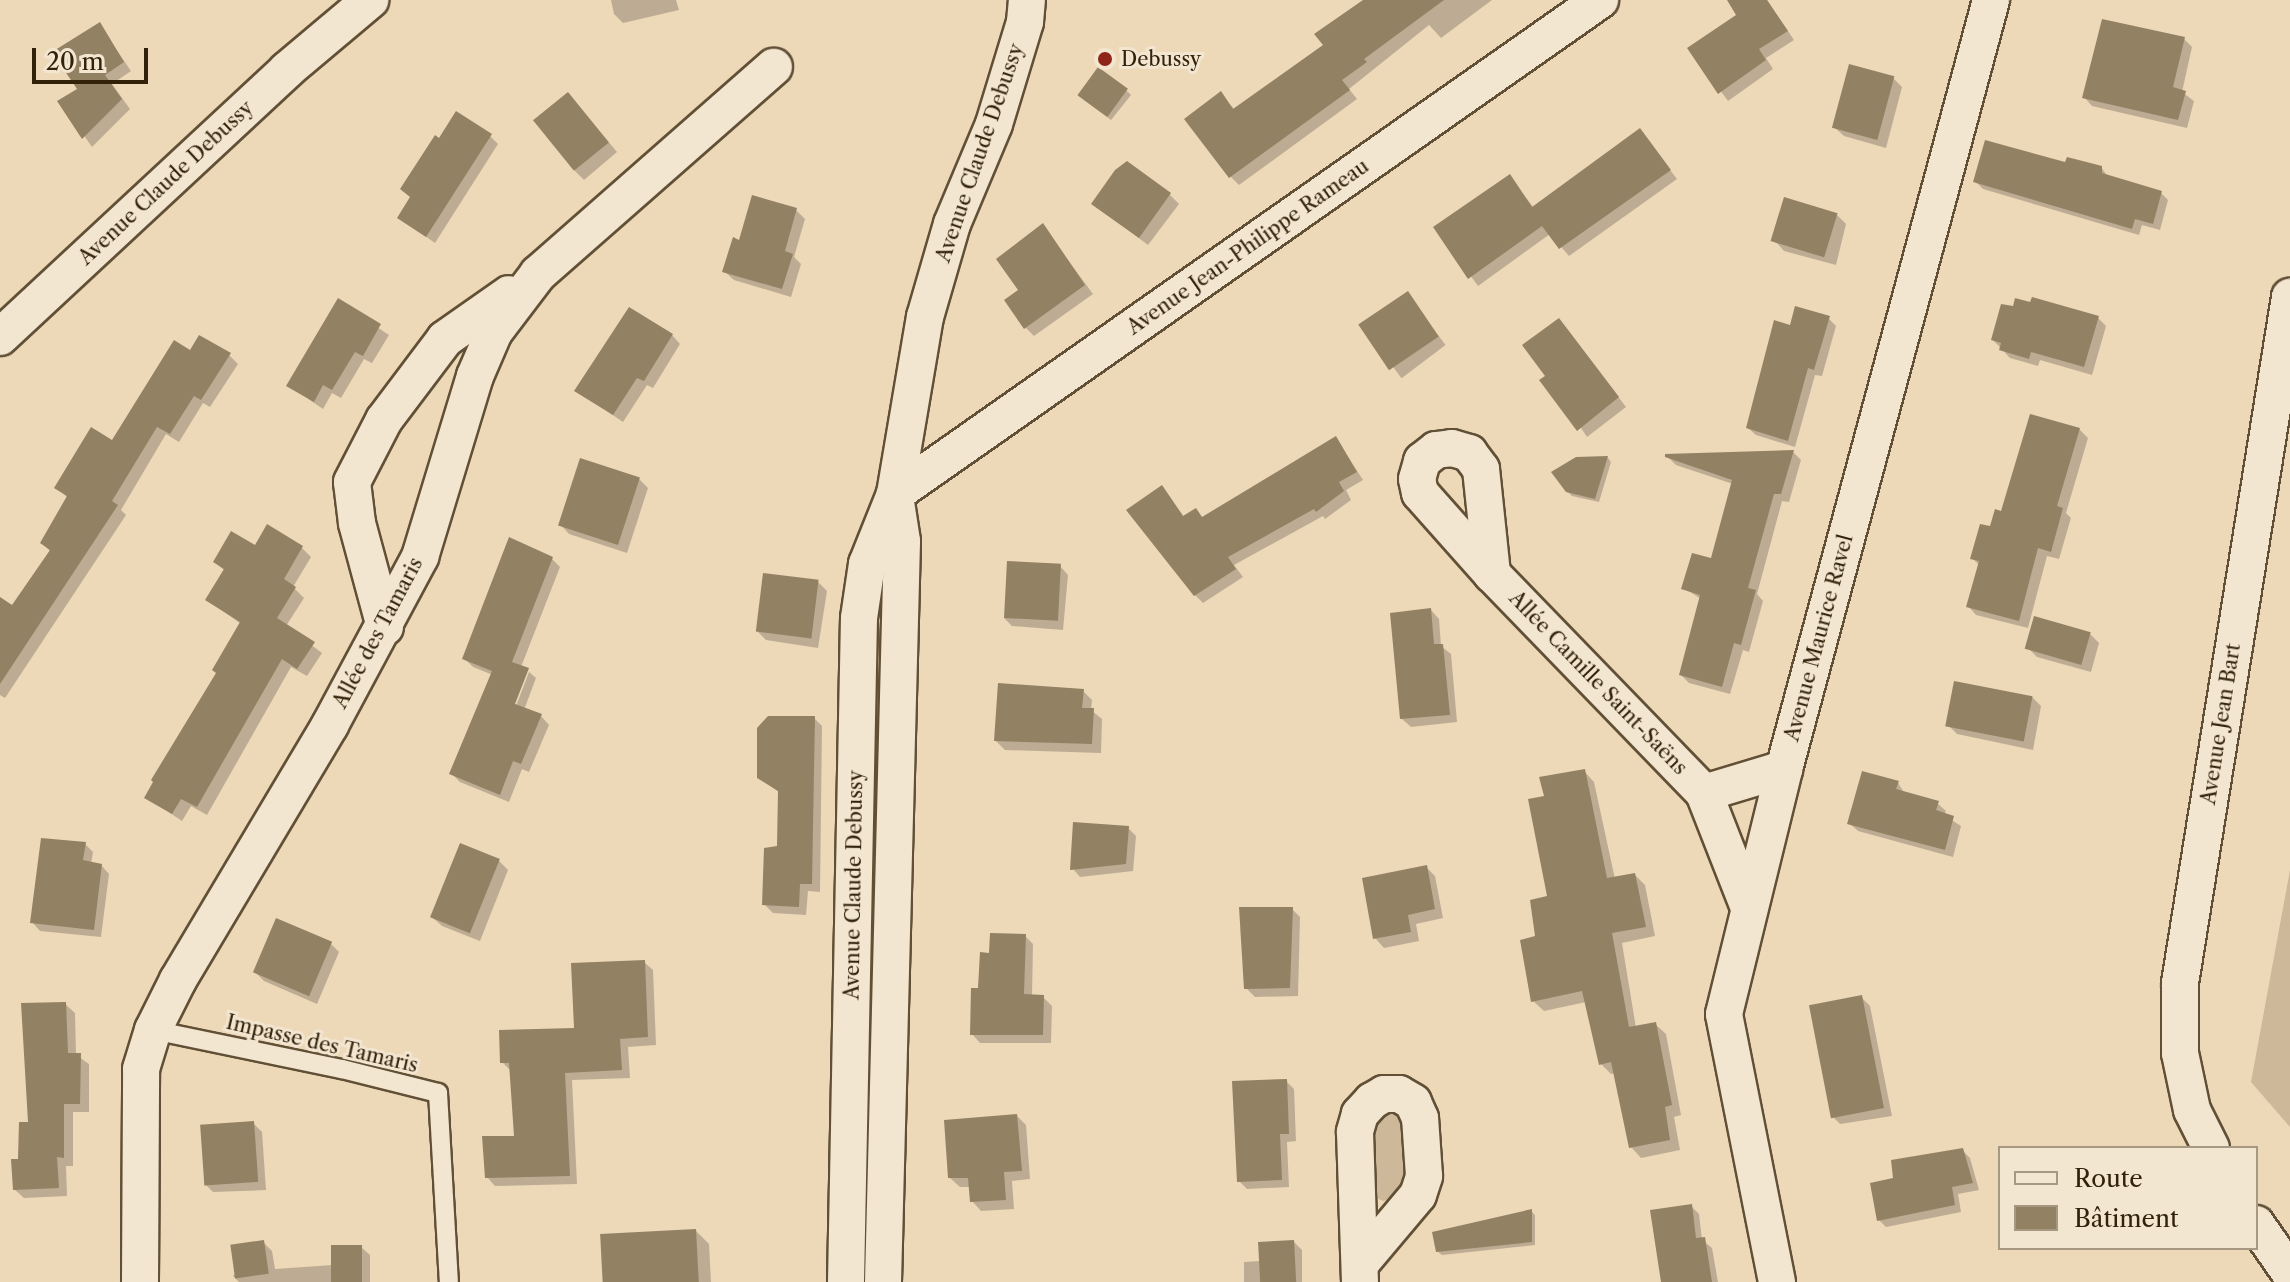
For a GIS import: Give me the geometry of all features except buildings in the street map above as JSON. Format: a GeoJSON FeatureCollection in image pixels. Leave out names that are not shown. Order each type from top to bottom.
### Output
{"type":"FeatureCollection","features":[{"type":"Feature","properties":{"kind":"street","name":"Avenue Claude Debussy"},"geometry":{"type":"LineString","coordinates":[[0,337],[276,80],[370,0]]}},
{"type":"Feature","properties":{"kind":"street","name":"Avenue Claude Debussy"},"geometry":{"type":"LineString","coordinates":[[846,1282],[859,618],[867,564],[895,494],[925,317],[952,224],[994,124],[1025,22],[1027,0]]}},
{"type":"Feature","properties":{"kind":"street","name":"Avenue Jean-Philippe Rameau"},"geometry":{"type":"LineString","coordinates":[[895,494],[1600,0]]}},
{"type":"Feature","properties":{"kind":"street","name":"Avenue Maurice Ravel"},"geometry":{"type":"LineString","coordinates":[[1777,1282],[1724,1014],[1748,905],[1991,0]]}},
{"type":"Feature","properties":{"kind":"street","name":"Allée des Tamaris"},"geometry":{"type":"LineString","coordinates":[[140,1282],[141,1069],[153,1030],[178,980],[385,627],[420,557],[475,376],[494,332],[538,274],[774,67]]}},
{"type":"Feature","properties":{"kind":"street"},"geometry":{"type":"LineString","coordinates":[[385,627],[357,523],[352,482],[384,420],[445,339],[538,274]]}},
{"type":"Feature","properties":{"kind":"street","name":"Avenue Jean Bart"},"geometry":{"type":"LineString","coordinates":[[2210,1146],[2192,1110],[2180,1053],[2180,983],[2290,297]]}},
{"type":"Feature","properties":{"kind":"street","name":"Avenue Claude Debussy"},"geometry":{"type":"LineString","coordinates":[[883,1282],[902,541],[895,494]]}},
{"type":"Feature","properties":{"kind":"street","name":"Allée Camille Saint-Saëns"},"geometry":{"type":"LineString","coordinates":[[1492,574],[1704,793]]}},
{"type":"Feature","properties":{"kind":"street"},"geometry":{"type":"LineString","coordinates":[[1748,905],[1704,793],[1784,769]]}},
{"type":"Feature","properties":{"kind":"street"},"geometry":{"type":"LineString","coordinates":[[2258,1227],[2290,1273]]}},
{"type":"Feature","properties":{"kind":"lane","name":"Impasse des Tamaris"},"geometry":{"type":"LineString","coordinates":[[153,1030],[342,1069],[438,1093],[449,1282]]}},
{"type":"Feature","properties":{"kind":"shaded area"},"geometry":{"type":"Polygon","coordinates":[[[2290,870],[2290,1127],[2251,1082],[2290,870]]]}},
{"type":"Feature","properties":{"kind":"shaded area"},"geometry":{"type":"Polygon","coordinates":[[[1388,1112],[1395,1113],[1406,1125],[1412,1176],[1396,1197],[1383,1201],[1375,1197],[1370,1132],[1376,1118],[1388,1112]]]}},
{"type":"Feature","properties":{"kind":"place","name":"Debussy"},"geometry":{"type":"Point","coordinates":[1105,59]}}]}
